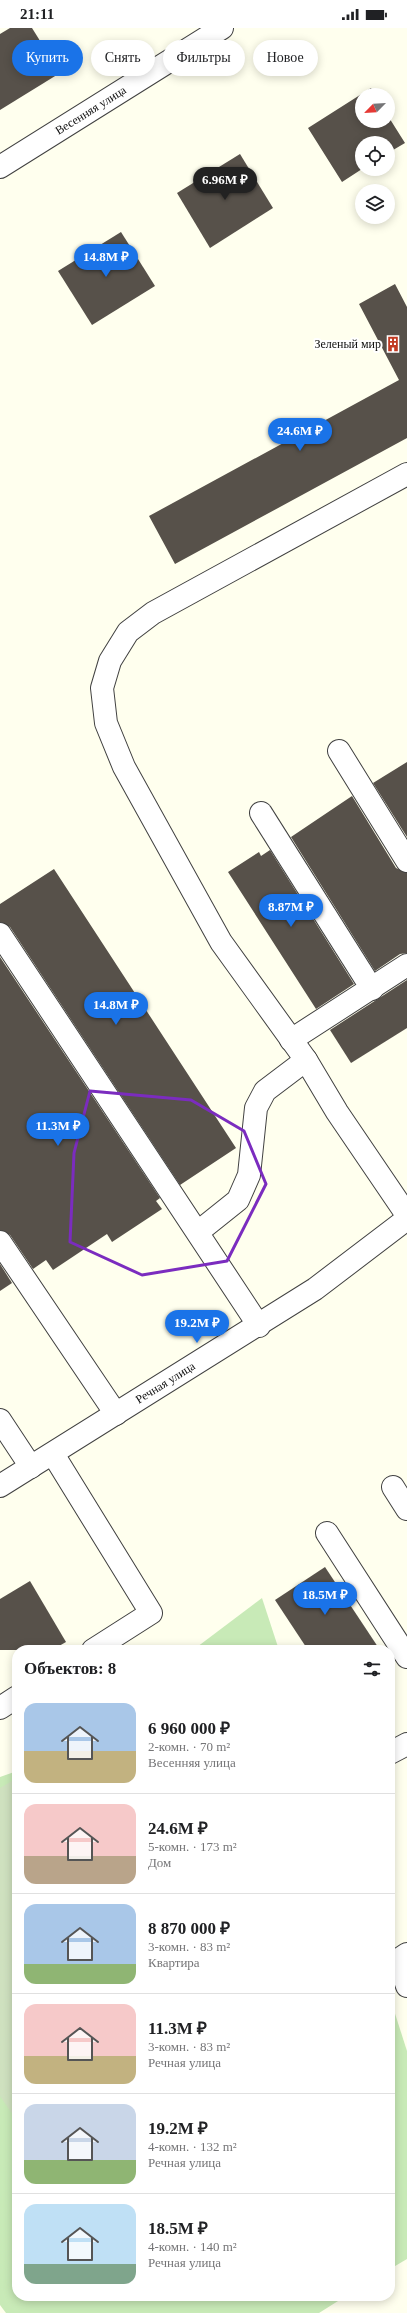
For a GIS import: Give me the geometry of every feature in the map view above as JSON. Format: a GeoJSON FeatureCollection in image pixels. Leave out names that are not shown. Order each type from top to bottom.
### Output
{"type":"FeatureCollection","features":[{"type":"Feature","properties":{"kind":"street","name":"Весенняя улица"},"geometry":{"type":"LineString","coordinates":[[0,167],[222,28]]}},
{"type":"Feature","properties":{"kind":"street"},"geometry":{"type":"LineString","coordinates":[[407,474],[153,613],[128,632],[110,660],[102,688],[106,723],[124,767],[221,942],[306,1060],[337,1112],[407,1215]]}},
{"type":"Feature","properties":{"kind":"street"},"geometry":{"type":"LineString","coordinates":[[339,751],[407,861]]}},
{"type":"Feature","properties":{"kind":"street"},"geometry":{"type":"LineString","coordinates":[[261,813],[372,988]]}},
{"type":"Feature","properties":{"kind":"street"},"geometry":{"type":"LineString","coordinates":[[0,934],[259,1326]]}},
{"type":"Feature","properties":{"kind":"street"},"geometry":{"type":"LineString","coordinates":[[291,1040],[407,965]]}},
{"type":"Feature","properties":{"kind":"street"},"geometry":{"type":"LineString","coordinates":[[198,1232],[238,1200],[249,1175],[256,1108],[265,1091],[306,1060]]}},
{"type":"Feature","properties":{"kind":"street","name":"Речная улица"},"geometry":{"type":"LineString","coordinates":[[0,1486],[259,1326],[315,1289],[407,1219]]}},
{"type":"Feature","properties":{"kind":"street"},"geometry":{"type":"LineString","coordinates":[[0,1242],[116,1414]]}},
{"type":"Feature","properties":{"kind":"street"},"geometry":{"type":"LineString","coordinates":[[0,1420],[32,1467]]}},
{"type":"Feature","properties":{"kind":"street"},"geometry":{"type":"LineString","coordinates":[[52,1454],[152,1614],[101,1645]]}},
{"type":"Feature","properties":{"kind":"street"},"geometry":{"type":"LineString","coordinates":[[393,1487],[407,1508]]}},
{"type":"Feature","properties":{"kind":"street"},"geometry":{"type":"LineString","coordinates":[[326,1533],[407,1657]]}},
{"type":"Feature","properties":{"kind":"street"},"geometry":{"type":"LineString","coordinates":[[0,1708],[12,1700]]}},
{"type":"Feature","properties":{"kind":"street"},"geometry":{"type":"LineString","coordinates":[[395,1750],[407,1744]]}},
{"type":"Feature","properties":{"kind":"street"},"geometry":{"type":"LineString","coordinates":[[407,1954],[398,1960],[407,1986]]}},
{"type":"Feature","properties":{"kind":"highlighted area"},"geometry":{"type":"Polygon","coordinates":[[[90,1091],[191,1100],[244,1131],[266,1184],[227,1261],[142,1275],[70,1242],[74,1153],[90,1091]]]}},
{"type":"Feature","properties":{"kind":"green space"},"geometry":{"type":"Polygon","coordinates":[[[262,1598],[277,1645],[200,1645],[262,1598]]]}},
{"type":"Feature","properties":{"kind":"green space"},"geometry":{"type":"Polygon","coordinates":[[[12,1773],[12,2301],[338,2301],[319,2313],[6,2313],[0,2305],[0,1777],[12,1773]]]}},
{"type":"Feature","properties":{"kind":"green space"},"geometry":{"type":"Polygon","coordinates":[[[12,1781],[12,2114],[0,2096],[0,1788],[12,1781]]]}},
{"type":"Feature","properties":{"kind":"green space"},"geometry":{"type":"Polygon","coordinates":[[[395,2014],[407,2051],[407,2259],[395,2266],[395,2014]]]}},
{"type":"Feature","properties":{"kind":"building"},"geometry":{"type":"Polygon","coordinates":[[[10,28],[32,28],[39,40],[12,40],[12,76],[55,76],[0,110],[0,34],[10,28]]]}},
{"type":"Feature","properties":{"kind":"building"},"geometry":{"type":"Polygon","coordinates":[[[355,98],[355,128],[395,127],[405,143],[395,149],[395,136],[355,136],[355,174],[342,182],[308,128],[355,98]]]}},
{"type":"Feature","properties":{"kind":"building"},"geometry":{"type":"Polygon","coordinates":[[[240,154],[273,208],[210,248],[177,193],[240,154]]]}},
{"type":"Feature","properties":{"kind":"building"},"geometry":{"type":"Polygon","coordinates":[[[121,232],[155,286],[92,325],[58,271],[121,232]]]}},
{"type":"Feature","properties":{"kind":"building"},"geometry":{"type":"Polygon","coordinates":[[[395,284],[407,307],[407,438],[175,564],[149,516],[399,380],[359,304],[395,284]]]}},
{"type":"Feature","properties":{"kind":"building"},"geometry":{"type":"Polygon","coordinates":[[[407,762],[407,837],[373,783],[407,762]]]}},
{"type":"Feature","properties":{"kind":"building"},"geometry":{"type":"Polygon","coordinates":[[[352,796],[396,868],[407,873],[407,953],[400,954],[375,971],[291,837],[352,796]]]}},
{"type":"Feature","properties":{"kind":"building"},"geometry":{"type":"Polygon","coordinates":[[[270,850],[354,984],[316,1009],[228,872],[259,852],[261,856],[270,850]]]}},
{"type":"Feature","properties":{"kind":"building"},"geometry":{"type":"Polygon","coordinates":[[[54,869],[236,1148],[180,1185],[10,927],[0,922],[0,904],[54,869]]]}},
{"type":"Feature","properties":{"kind":"building"},"geometry":{"type":"Polygon","coordinates":[[[0,957],[160,1198],[156,1201],[162,1209],[112,1242],[107,1234],[53,1270],[46,1260],[33,1269],[10,1235],[0,1230],[0,957]]]}},
{"type":"Feature","properties":{"kind":"building"},"geometry":{"type":"Polygon","coordinates":[[[407,980],[407,1028],[351,1063],[330,1030],[407,980]]]}},
{"type":"Feature","properties":{"kind":"building"},"geometry":{"type":"Polygon","coordinates":[[[0,1264],[12,1283],[0,1291],[0,1264]]]}},
{"type":"Feature","properties":{"kind":"building"},"geometry":{"type":"Polygon","coordinates":[[[325,1567],[377,1645],[305,1645],[275,1600],[325,1567]]]}},
{"type":"Feature","properties":{"kind":"building"},"geometry":{"type":"Polygon","coordinates":[[[30,1581],[66,1642],[61,1645],[12,1645],[12,1650],[0,1650],[0,1599],[30,1581]]]}},
{"type":"Feature","properties":{"kind":"place","name":"Зеленый мир"},"geometry":{"type":"Point","coordinates":[393,344]}}]}
